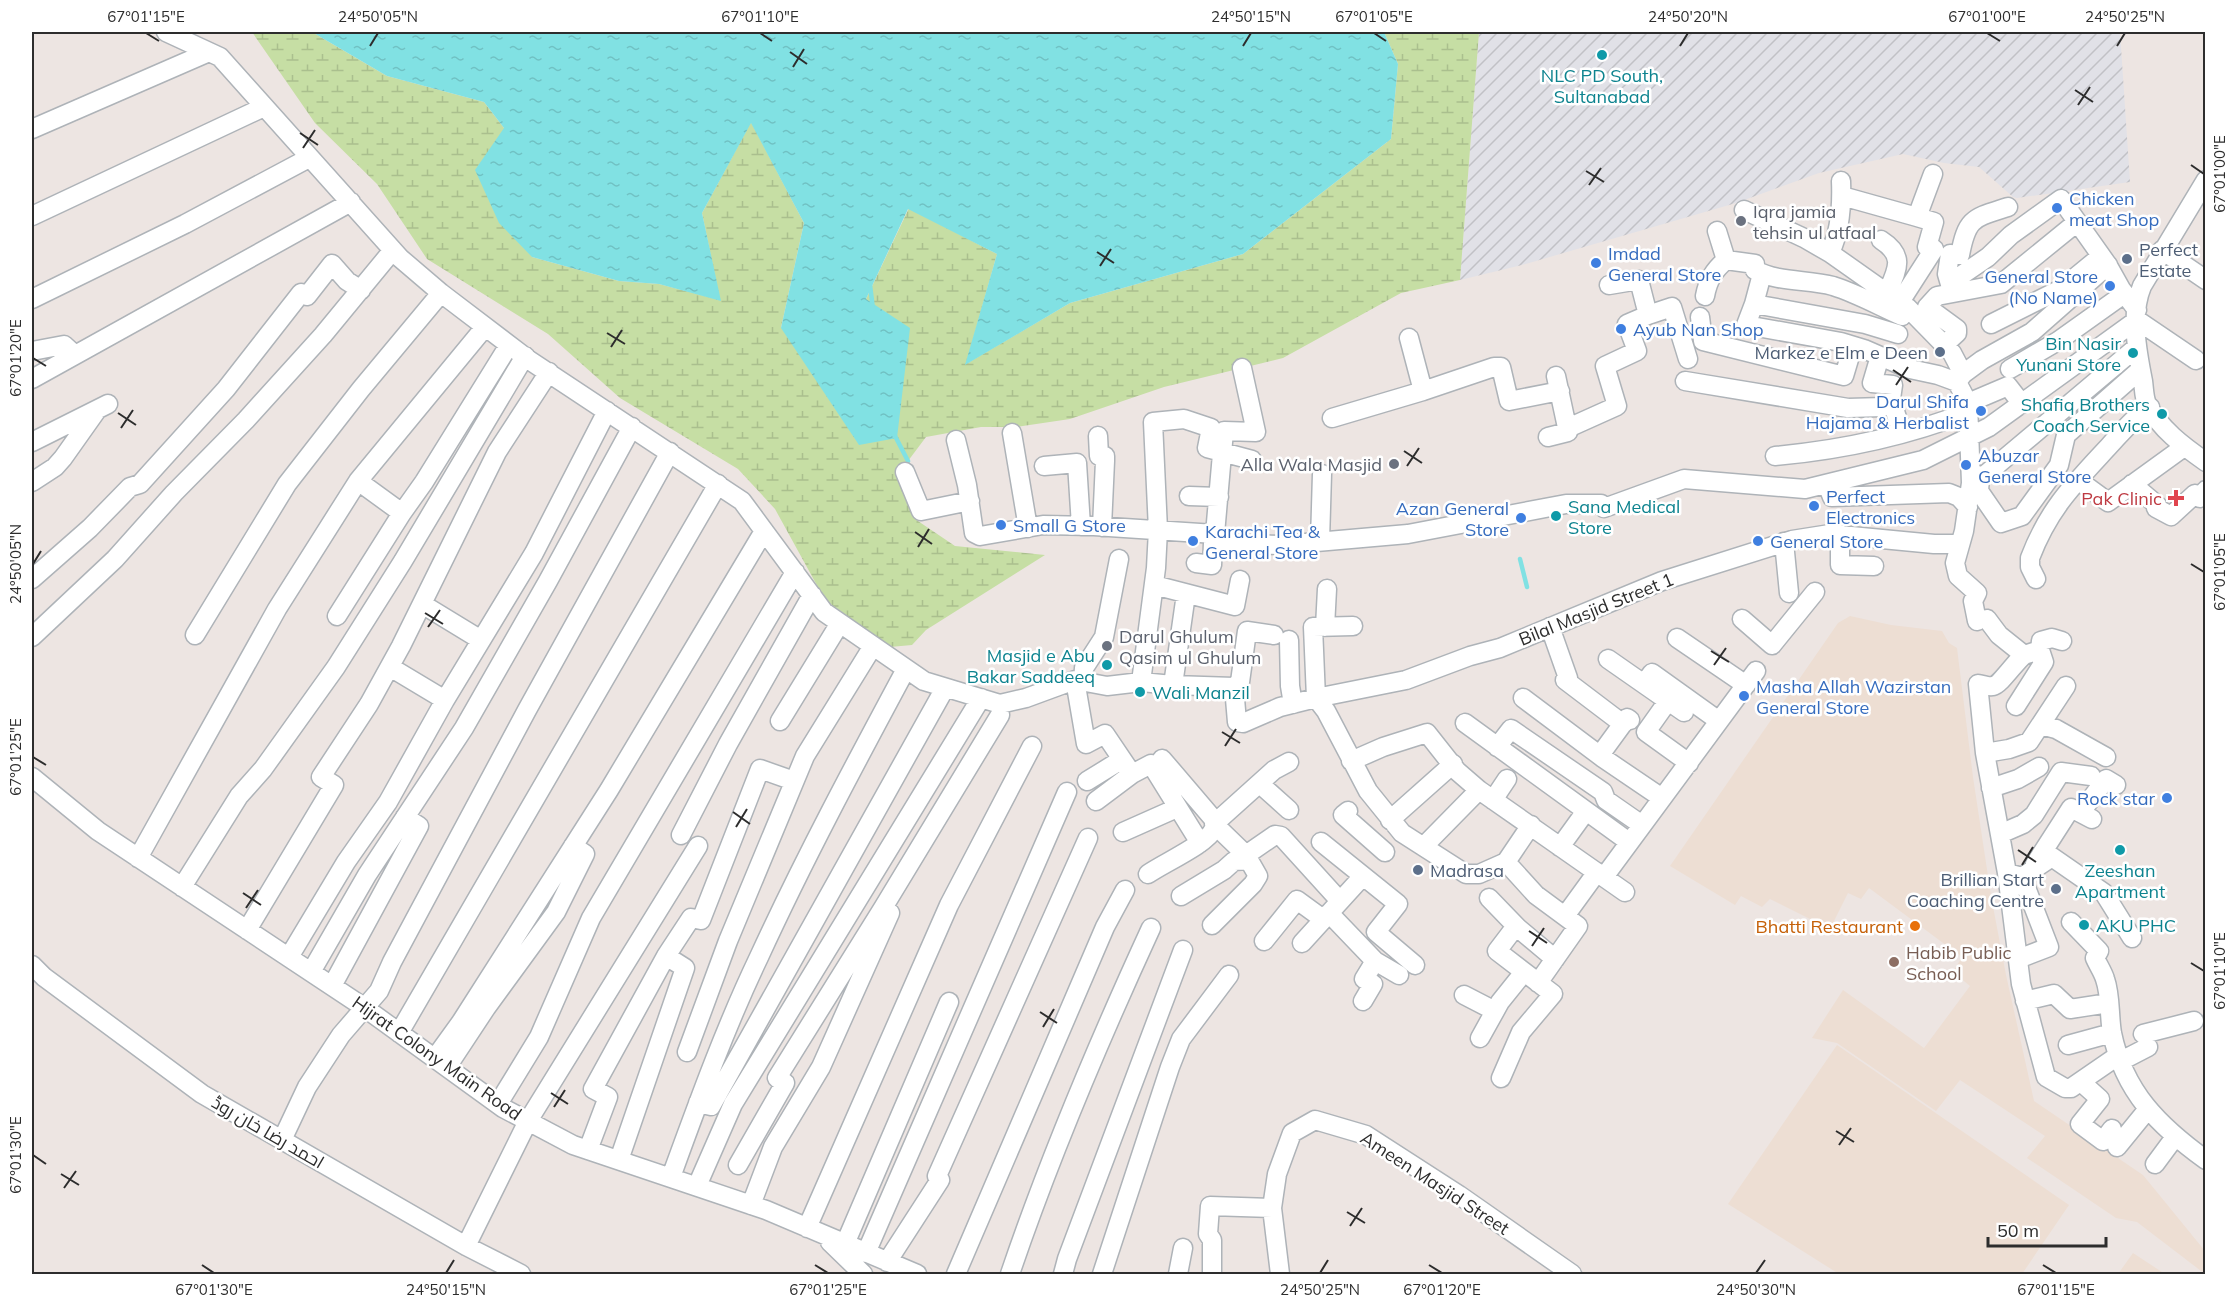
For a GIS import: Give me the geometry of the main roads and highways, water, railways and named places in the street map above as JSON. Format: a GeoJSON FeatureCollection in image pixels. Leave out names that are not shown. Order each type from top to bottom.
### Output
{"type":"FeatureCollection","features":[{"type":"Feature","properties":{"kind":"water"},"geometry":{"type":"Polygon","coordinates":[[[312,32],[1384,32],[1398,64],[1391,139],[1243,254],[1070,303],[965,365],[997,254],[908,209],[866,299],[910,328],[897,438],[859,445],[781,328],[804,223],[751,123],[702,213],[721,301],[659,284],[619,281],[532,257],[499,223],[475,170],[504,128],[484,102],[387,76],[312,32]]]}},
{"type":"Feature","properties":{"kind":"waterway"},"geometry":{"type":"LineString","coordinates":[[870,285],[873,309]]}},
{"type":"Feature","properties":{"kind":"waterway"},"geometry":{"type":"LineString","coordinates":[[894,434],[908,461]]}},
{"type":"Feature","properties":{"kind":"waterway"},"geometry":{"type":"LineString","coordinates":[[1520,559],[1527,587]]}},
{"type":"Feature","properties":{"kind":"place","name":"NLC PD South, Sultanabad"},"geometry":{"type":"Point","coordinates":[1602,55]}},
{"type":"Feature","properties":{"kind":"place","name":"Chicken meat Shop"},"geometry":{"type":"Point","coordinates":[2057,208]}},
{"type":"Feature","properties":{"kind":"place","name":"Iqra jamia tehsin ul atfaal"},"geometry":{"type":"Point","coordinates":[1741,221]}},
{"type":"Feature","properties":{"kind":"place","name":"Perfect Estate"},"geometry":{"type":"Point","coordinates":[2127,259]}},
{"type":"Feature","properties":{"kind":"place","name":"Imdad General Store"},"geometry":{"type":"Point","coordinates":[1596,263]}},
{"type":"Feature","properties":{"kind":"place","name":"General Store (No Name)"},"geometry":{"type":"Point","coordinates":[2110,286]}},
{"type":"Feature","properties":{"kind":"place","name":"Ayub Nan Shop"},"geometry":{"type":"Point","coordinates":[1621,329]}},
{"type":"Feature","properties":{"kind":"place","name":"Markez e Elm e Deen"},"geometry":{"type":"Point","coordinates":[1940,352]}},
{"type":"Feature","properties":{"kind":"place","name":"Bin Nasir Yunani Store"},"geometry":{"type":"Point","coordinates":[2133,353]}},
{"type":"Feature","properties":{"kind":"place","name":"Darul Shifa Hajama & Herbalist"},"geometry":{"type":"Point","coordinates":[1981,411]}},
{"type":"Feature","properties":{"kind":"place","name":"Shafiq Brothers Coach Service"},"geometry":{"type":"Point","coordinates":[2162,414]}},
{"type":"Feature","properties":{"kind":"place","name":"Alla Wala Masjid"},"geometry":{"type":"Point","coordinates":[1394,464]}},
{"type":"Feature","properties":{"kind":"place","name":"Abuzar General Store"},"geometry":{"type":"Point","coordinates":[1966,465]}},
{"type":"Feature","properties":{"kind":"place","name":"Pak Clinic"},"geometry":{"type":"Point","coordinates":[2176,498]}},
{"type":"Feature","properties":{"kind":"place","name":"Perfect Electronics"},"geometry":{"type":"Point","coordinates":[1814,506]}},
{"type":"Feature","properties":{"kind":"place","name":"Sana Medical Store"},"geometry":{"type":"Point","coordinates":[1556,516]}},
{"type":"Feature","properties":{"kind":"place","name":"Azan General Store"},"geometry":{"type":"Point","coordinates":[1521,518]}},
{"type":"Feature","properties":{"kind":"place","name":"Small G Store"},"geometry":{"type":"Point","coordinates":[1001,525]}},
{"type":"Feature","properties":{"kind":"place","name":"Karachi Tea & General Store"},"geometry":{"type":"Point","coordinates":[1193,541]}},
{"type":"Feature","properties":{"kind":"place","name":"General Store"},"geometry":{"type":"Point","coordinates":[1758,541]}},
{"type":"Feature","properties":{"kind":"place","name":"Darul Ghulum Qasim ul Ghulum"},"geometry":{"type":"Point","coordinates":[1107,646]}},
{"type":"Feature","properties":{"kind":"place","name":"Masjid e Abu Bakar Saddeeq"},"geometry":{"type":"Point","coordinates":[1107,665]}},
{"type":"Feature","properties":{"kind":"place","name":"Wali Manzil"},"geometry":{"type":"Point","coordinates":[1140,692]}},
{"type":"Feature","properties":{"kind":"place","name":"Masha Allah Wazirstan General Store"},"geometry":{"type":"Point","coordinates":[1744,696]}},
{"type":"Feature","properties":{"kind":"place","name":"Rock star"},"geometry":{"type":"Point","coordinates":[2167,798]}},
{"type":"Feature","properties":{"kind":"place","name":"Zeeshan Apartment"},"geometry":{"type":"Point","coordinates":[2120,850]}},
{"type":"Feature","properties":{"kind":"place","name":"Madrasa"},"geometry":{"type":"Point","coordinates":[1418,870]}},
{"type":"Feature","properties":{"kind":"place","name":"Brillian Start Coaching Centre"},"geometry":{"type":"Point","coordinates":[2056,889]}},
{"type":"Feature","properties":{"kind":"place","name":"AKU PHC"},"geometry":{"type":"Point","coordinates":[2084,925]}},
{"type":"Feature","properties":{"kind":"place","name":"Bhatti Restaurant"},"geometry":{"type":"Point","coordinates":[1915,926]}},
{"type":"Feature","properties":{"kind":"place","name":"Habib Public School"},"geometry":{"type":"Point","coordinates":[1894,962]}}]}
